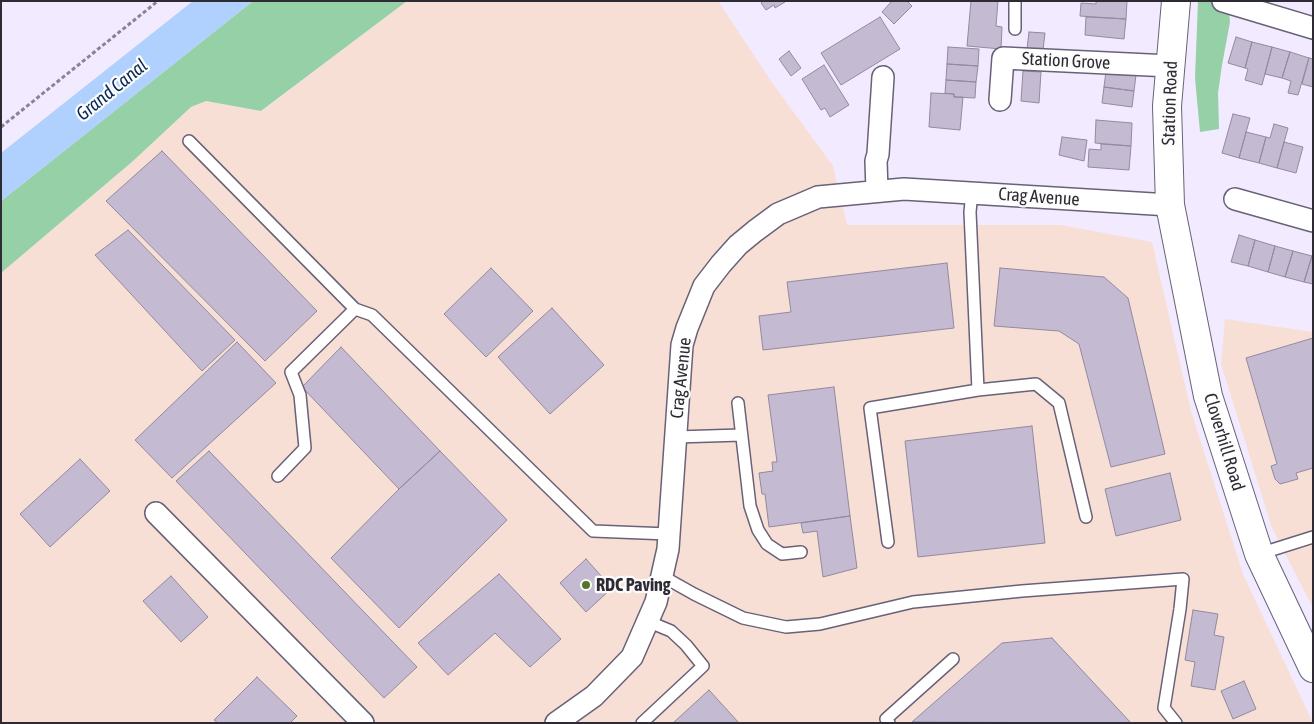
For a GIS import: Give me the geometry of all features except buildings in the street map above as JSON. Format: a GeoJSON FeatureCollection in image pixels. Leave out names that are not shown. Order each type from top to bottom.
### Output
{"type":"FeatureCollection","features":[{"type":"Feature","properties":{"kind":"street","name":"Station Road"},"geometry":{"type":"LineString","coordinates":[[1170,205],[1167,106],[1176,1]]}},
{"type":"Feature","properties":{"kind":"street"},"geometry":{"type":"LineString","coordinates":[[1223,1],[1313,28]]}},
{"type":"Feature","properties":{"kind":"street","name":"Station Grove"},"geometry":{"type":"LineString","coordinates":[[1000,100],[1003,58],[1170,66]]}},
{"type":"Feature","properties":{"kind":"street"},"geometry":{"type":"LineString","coordinates":[[877,191],[876,161],[883,77]]}},
{"type":"Feature","properties":{"kind":"street","name":"Crag Avenue"},"geometry":{"type":"LineString","coordinates":[[556,723],[594,696],[632,657],[656,602],[668,548],[682,345],[704,286],[738,245],[778,214],[818,197],[904,188],[1170,205]]}},
{"type":"Feature","properties":{"kind":"street"},"geometry":{"type":"LineString","coordinates":[[1234,199],[1313,221]]}},
{"type":"Feature","properties":{"kind":"street","name":"Cloverhill Road"},"geometry":{"type":"LineString","coordinates":[[1170,205],[1208,396],[1259,554],[1313,668]]}},
{"type":"Feature","properties":{"kind":"street"},"geometry":{"type":"LineString","coordinates":[[156,513],[363,723]]}},
{"type":"Feature","properties":{"kind":"lane"},"geometry":{"type":"LineString","coordinates":[[1015,1],[1015,29]]}},
{"type":"Feature","properties":{"kind":"lane"},"geometry":{"type":"LineString","coordinates":[[189,141],[355,308],[372,314],[593,531],[668,534]]}},
{"type":"Feature","properties":{"kind":"lane"},"geometry":{"type":"LineString","coordinates":[[972,192],[970,212],[978,390]]}},
{"type":"Feature","properties":{"kind":"lane"},"geometry":{"type":"LineString","coordinates":[[278,476],[305,448],[300,395],[291,372],[355,308]]}},
{"type":"Feature","properties":{"kind":"lane"},"geometry":{"type":"LineString","coordinates":[[888,542],[870,408],[978,390],[1036,384],[1059,403],[1086,517]]}},
{"type":"Feature","properties":{"kind":"lane"},"geometry":{"type":"LineString","coordinates":[[738,403],[750,506],[758,530],[767,544],[782,554],[801,552]]}},
{"type":"Feature","properties":{"kind":"lane"},"geometry":{"type":"LineString","coordinates":[[676,437],[741,435]]}},
{"type":"Feature","properties":{"kind":"lane"},"geometry":{"type":"LineString","coordinates":[[1259,554],[1313,537]]}},
{"type":"Feature","properties":{"kind":"lane"},"geometry":{"type":"LineString","coordinates":[[662,576],[743,618],[786,627],[820,624],[913,602],[1022,591],[1183,579],[1164,708],[1176,723]]}},
{"type":"Feature","properties":{"kind":"lane"},"geometry":{"type":"LineString","coordinates":[[642,723],[703,666],[686,645],[671,632],[648,622]]}},
{"type":"Feature","properties":{"kind":"lane"},"geometry":{"type":"LineString","coordinates":[[889,723],[886,719],[953,659]]}},
{"type":"Feature","properties":{"kind":"path"},"geometry":{"type":"LineString","coordinates":[[1,126],[158,1]]}},
{"type":"Feature","properties":{"kind":"shaded area"},"geometry":{"type":"Polygon","coordinates":[[[407,1],[718,1],[773,84],[833,166],[847,225],[1061,225],[1152,242],[1191,411],[1243,574],[1313,723],[1,723],[1,273],[133,161],[191,107],[206,101],[262,111],[407,1]]]}},
{"type":"Feature","properties":{"kind":"shaded area"},"geometry":{"type":"Polygon","coordinates":[[[1225,319],[1313,332],[1313,608],[1272,528],[1221,364],[1225,319]]]}},
{"type":"Feature","properties":{"kind":"green space"},"geometry":{"type":"Polygon","coordinates":[[[253,1],[407,1],[261,111],[206,101],[191,107],[133,161],[1,273],[1,201],[253,1]]]}},
{"type":"Feature","properties":{"kind":"green space"},"geometry":{"type":"Polygon","coordinates":[[[1198,1],[1228,1],[1230,22],[1218,93],[1219,129],[1200,132],[1195,78],[1198,1]]]}},
{"type":"Feature","properties":{"kind":"water","name":"Grand Canal"},"geometry":{"type":"Polygon","coordinates":[[[193,1],[253,1],[1,201],[1,153],[193,1]]]}},
{"type":"Feature","properties":{"kind":"place","name":"RDC Paving"},"geometry":{"type":"Point","coordinates":[586,585]}}]}
